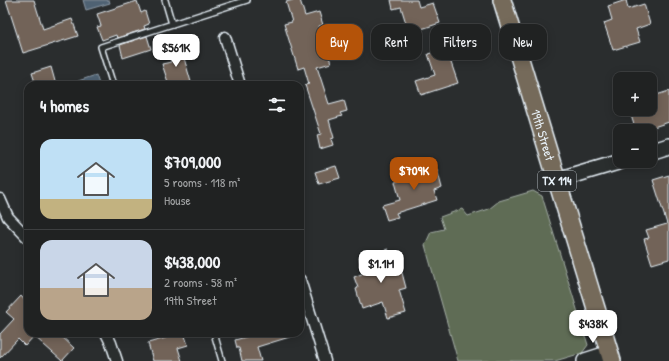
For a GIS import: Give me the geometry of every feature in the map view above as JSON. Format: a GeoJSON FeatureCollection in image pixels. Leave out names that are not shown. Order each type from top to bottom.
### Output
{"type":"FeatureCollection","features":[{"type":"Feature","properties":{"kind":"main road","name":"19th Street"},"geometry":{"type":"LineString","coordinates":[[502,0],[611,357]]}},
{"type":"Feature","properties":{"kind":"street"},"geometry":{"type":"LineString","coordinates":[[225,37],[239,81]]}},
{"type":"Feature","properties":{"kind":"street"},"geometry":{"type":"LineString","coordinates":[[657,150],[669,146]]}},
{"type":"Feature","properties":{"kind":"street"},"geometry":{"type":"LineString","coordinates":[[557,180],[613,163]]}},
{"type":"Feature","properties":{"kind":"street"},"geometry":{"type":"LineString","coordinates":[[1,204],[8,217],[24,234]]}},
{"type":"Feature","properties":{"kind":"street"},"geometry":{"type":"LineString","coordinates":[[304,293],[325,361]]}},
{"type":"Feature","properties":{"kind":"street"},"geometry":{"type":"LineString","coordinates":[[108,337],[117,361]]}},
{"type":"Feature","properties":{"kind":"street"},"geometry":{"type":"LineString","coordinates":[[584,361],[611,357]]}},
{"type":"Feature","properties":{"kind":"lane"},"geometry":{"type":"LineString","coordinates":[[165,0],[172,24]]}},
{"type":"Feature","properties":{"kind":"lane"},"geometry":{"type":"LineString","coordinates":[[112,81],[101,47],[247,0]]}},
{"type":"Feature","properties":{"kind":"lane"},"geometry":{"type":"LineString","coordinates":[[215,337],[222,361]]}},
{"type":"Feature","properties":{"kind":"green space"},"geometry":{"type":"Polygon","coordinates":[[[533,191],[542,196],[588,345],[582,353],[555,361],[458,361],[425,245],[431,232],[444,229],[440,217],[462,209],[468,216],[489,209],[499,201],[533,191]]]}},
{"type":"Feature","properties":{"kind":"water"},"geometry":{"type":"Polygon","coordinates":[[[83,0],[109,0],[110,3],[86,10],[83,0]]]}},
{"type":"Feature","properties":{"kind":"water"},"geometry":{"type":"Polygon","coordinates":[[[96,75],[98,81],[78,81],[96,75]]]}},
{"type":"Feature","properties":{"kind":"building"},"geometry":{"type":"Polygon","coordinates":[[[6,0],[34,0],[43,29],[72,19],[78,36],[23,53],[6,0]]]}},
{"type":"Feature","properties":{"kind":"building"},"geometry":{"type":"Polygon","coordinates":[[[300,0],[305,16],[319,12],[323,24],[316,24],[316,60],[330,60],[331,63],[317,67],[329,104],[344,100],[347,111],[340,113],[342,116],[329,120],[334,138],[331,139],[333,145],[320,149],[317,135],[321,134],[305,85],[309,84],[304,67],[298,69],[284,24],[292,22],[286,2],[300,0]]]}},
{"type":"Feature","properties":{"kind":"building"},"geometry":{"type":"Polygon","coordinates":[[[391,0],[417,0],[419,7],[433,3],[440,23],[430,24],[430,26],[422,29],[422,24],[406,24],[401,7],[393,9],[391,0]]]}},
{"type":"Feature","properties":{"kind":"building"},"geometry":{"type":"Polygon","coordinates":[[[626,0],[628,9],[644,4],[650,24],[636,29],[640,42],[613,50],[604,23],[612,20],[608,6],[626,0]]]}},
{"type":"Feature","properties":{"kind":"building"},"geometry":{"type":"Polygon","coordinates":[[[137,1],[141,13],[145,11],[149,24],[144,26],[145,29],[117,38],[116,35],[102,40],[97,27],[101,26],[97,14],[137,1]]]}},
{"type":"Feature","properties":{"kind":"building"},"geometry":{"type":"Polygon","coordinates":[[[147,36],[151,49],[123,58],[120,45],[147,36]]]}},
{"type":"Feature","properties":{"kind":"building"},"geometry":{"type":"Polygon","coordinates":[[[175,45],[180,59],[184,58],[191,81],[168,81],[162,64],[171,62],[166,47],[175,45]]]}},
{"type":"Feature","properties":{"kind":"building"},"geometry":{"type":"Polygon","coordinates":[[[430,60],[450,60],[458,83],[421,95],[416,81],[435,75],[430,60]]]}},
{"type":"Feature","properties":{"kind":"building"},"geometry":{"type":"Polygon","coordinates":[[[51,67],[55,81],[35,81],[32,73],[51,67]]]}},
{"type":"Feature","properties":{"kind":"building"},"geometry":{"type":"Polygon","coordinates":[[[669,91],[669,122],[657,126],[657,124],[634,124],[631,116],[657,116],[657,95],[669,91]]]}},
{"type":"Feature","properties":{"kind":"building"},"geometry":{"type":"Polygon","coordinates":[[[425,163],[427,172],[437,169],[442,188],[434,191],[437,200],[396,213],[398,217],[387,220],[382,205],[400,200],[395,182],[414,176],[411,167],[425,163]]]}},
{"type":"Feature","properties":{"kind":"building"},"geometry":{"type":"Polygon","coordinates":[[[336,166],[340,178],[319,184],[315,172],[336,166]]]}},
{"type":"Feature","properties":{"kind":"building"},"geometry":{"type":"Polygon","coordinates":[[[669,175],[669,259],[652,264],[644,239],[649,238],[646,230],[667,224],[653,180],[669,175]]]}},
{"type":"Feature","properties":{"kind":"building"},"geometry":{"type":"Polygon","coordinates":[[[388,249],[394,271],[401,269],[406,288],[399,290],[406,313],[388,318],[383,302],[362,309],[356,289],[358,288],[354,277],[364,273],[359,258],[388,249]]]}},
{"type":"Feature","properties":{"kind":"building"},"geometry":{"type":"Polygon","coordinates":[[[21,296],[24,299],[24,337],[33,337],[25,346],[18,339],[0,358],[0,334],[14,319],[6,312],[21,296]]]}},
{"type":"Feature","properties":{"kind":"building"},"geometry":{"type":"Polygon","coordinates":[[[35,337],[62,337],[74,348],[62,361],[35,337]]]}},
{"type":"Feature","properties":{"kind":"building"},"geometry":{"type":"Polygon","coordinates":[[[185,337],[188,345],[178,348],[182,361],[153,361],[148,343],[166,338],[185,337]]]}},
{"type":"Feature","properties":{"kind":"building"},"geometry":{"type":"Polygon","coordinates":[[[246,337],[290,337],[257,347],[261,361],[242,361],[239,348],[237,348],[235,340],[246,337]]]}}]}
